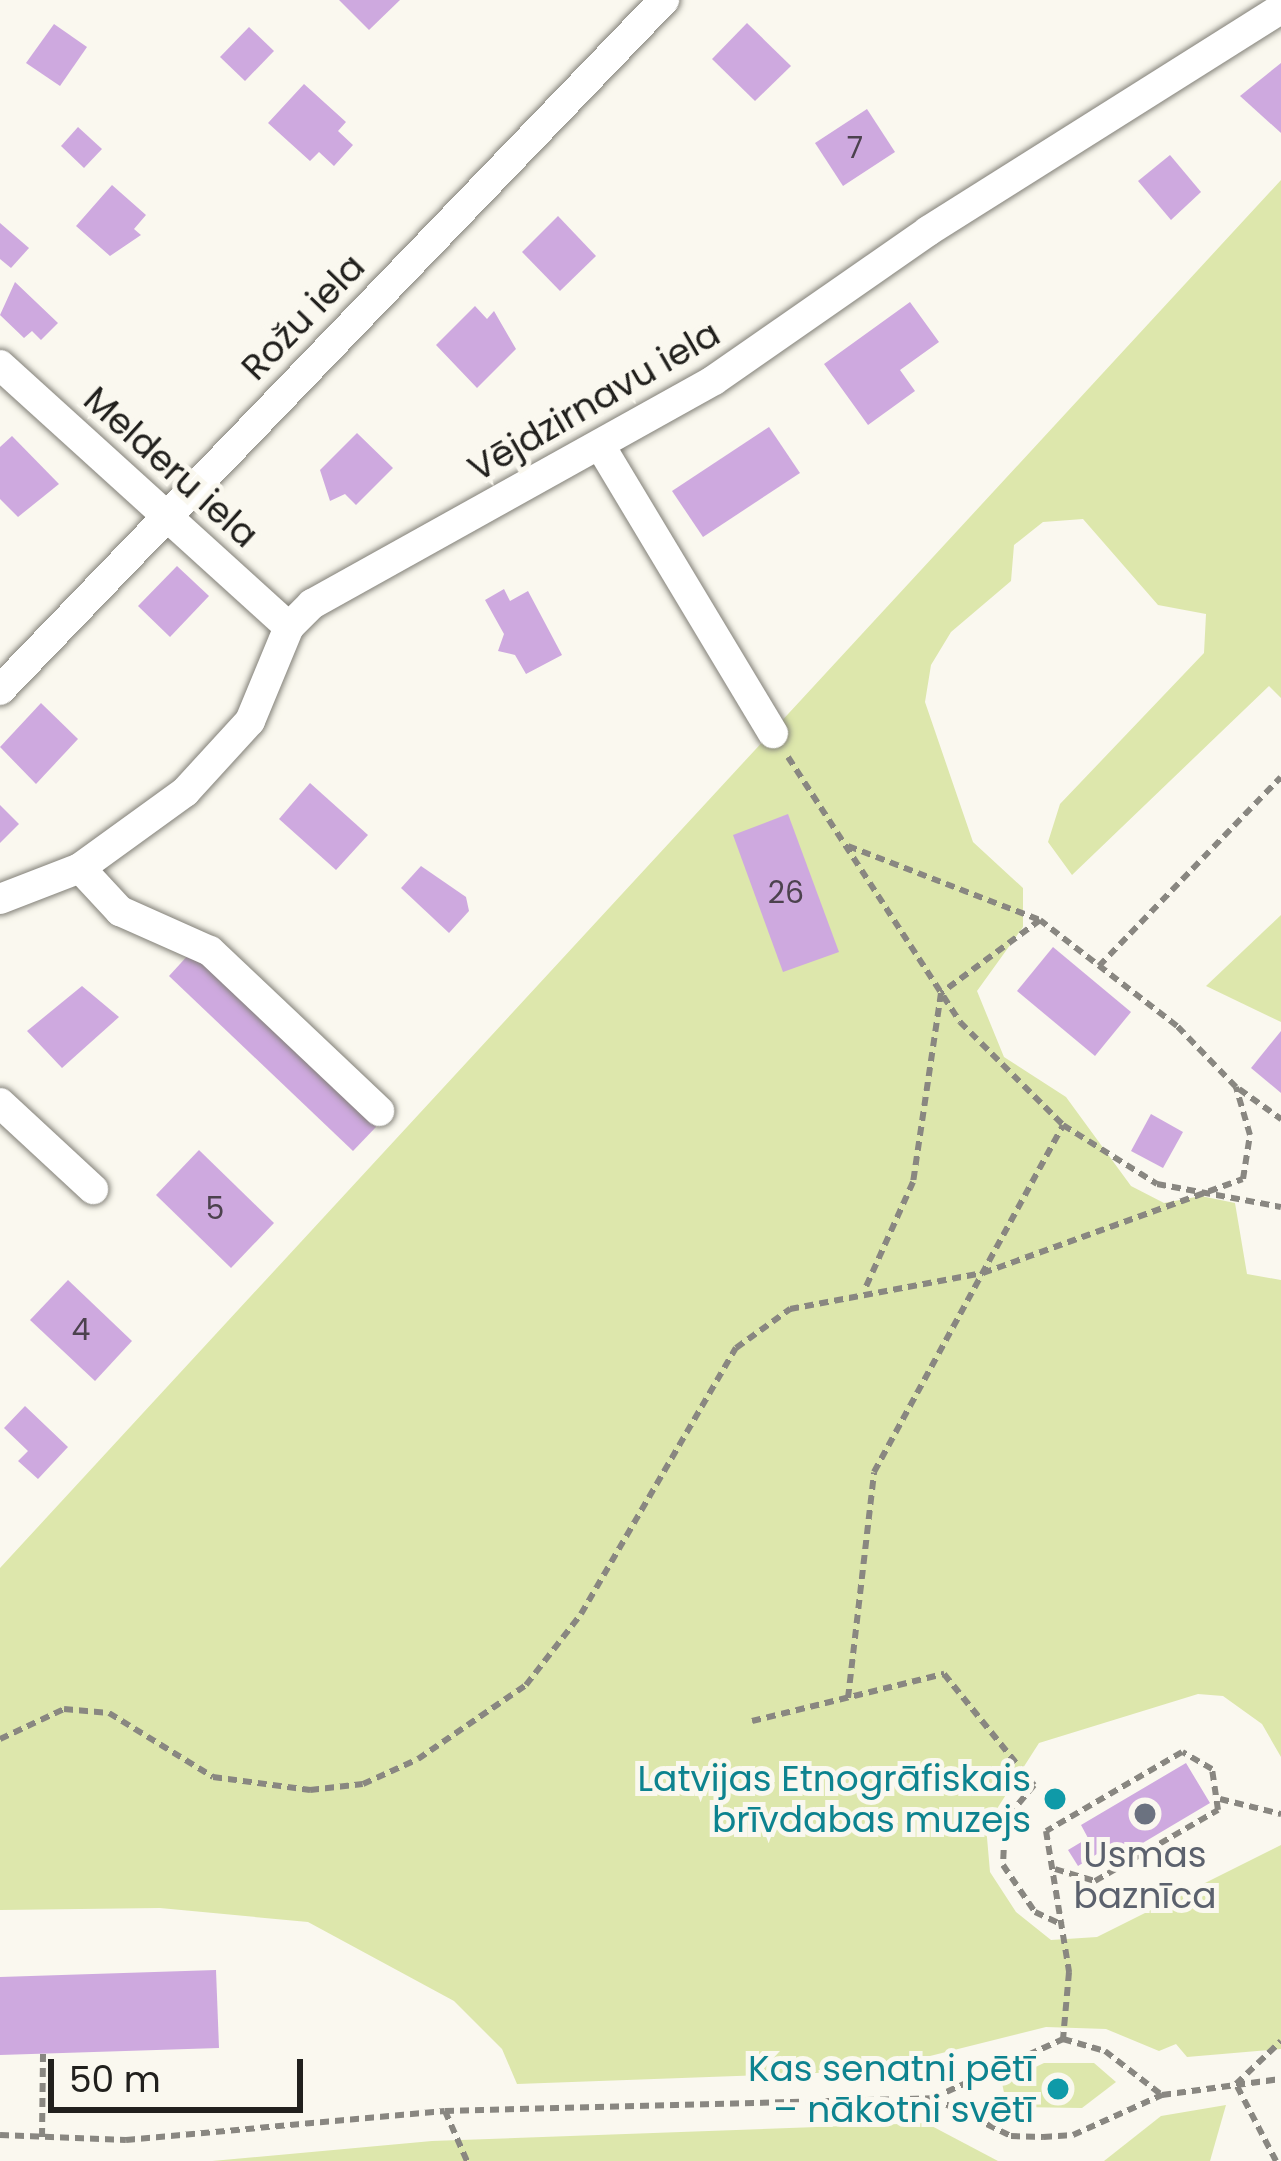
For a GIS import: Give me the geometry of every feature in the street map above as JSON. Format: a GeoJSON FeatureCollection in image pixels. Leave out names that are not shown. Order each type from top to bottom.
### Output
{"type":"FeatureCollection","features":[{"type":"Feature","properties":{"kind":"street","name":"Rožu iela"},"geometry":{"type":"LineString","coordinates":[[0,689],[664,0]]}},
{"type":"Feature","properties":{"kind":"street","name":"Vējdzirnavu iela"},"geometry":{"type":"LineString","coordinates":[[289,627],[390,559],[601,447],[1281,9]]}},
{"type":"Feature","properties":{"kind":"street","name":"Melderu iela"},"geometry":{"type":"LineString","coordinates":[[0,365],[289,627]]}},
{"type":"Feature","properties":{"kind":"street"},"geometry":{"type":"LineString","coordinates":[[601,447],[773,733]]}},
{"type":"Feature","properties":{"kind":"street"},"geometry":{"type":"LineString","coordinates":[[0,899],[80,868],[185,792],[250,721],[289,627]]}},
{"type":"Feature","properties":{"kind":"street"},"geometry":{"type":"LineString","coordinates":[[80,868],[119,911],[210,952],[379,1111]]}},
{"type":"Feature","properties":{"kind":"street"},"geometry":{"type":"LineString","coordinates":[[0,1103],[93,1190]]}},
{"type":"Feature","properties":{"kind":"path"},"geometry":{"type":"LineString","coordinates":[[773,733],[941,993],[1063,1125],[1157,1184],[1281,1207]]}},
{"type":"Feature","properties":{"kind":"path"},"geometry":{"type":"LineString","coordinates":[[1099,966],[1281,777]]}},
{"type":"Feature","properties":{"kind":"path"},"geometry":{"type":"LineString","coordinates":[[844,845],[1040,920],[1236,1087],[1281,1119]]}},
{"type":"Feature","properties":{"kind":"path"},"geometry":{"type":"LineString","coordinates":[[865,1288],[913,1182],[941,993],[1040,920]]}},
{"type":"Feature","properties":{"kind":"path"},"geometry":{"type":"LineString","coordinates":[[0,1739],[64,1709],[109,1713],[213,1777],[310,1790],[363,1784],[418,1759],[526,1685],[581,1614],[736,1348],[790,1309],[865,1288],[983,1273],[1196,1191],[1243,1179],[1250,1135],[1236,1087]]}},
{"type":"Feature","properties":{"kind":"path"},"geometry":{"type":"LineString","coordinates":[[848,1698],[874,1472],[1063,1125]]}},
{"type":"Feature","properties":{"kind":"path"},"geometry":{"type":"LineString","coordinates":[[752,1721],[944,1674],[1034,1785],[1005,1820],[1003,1865],[1035,1912],[1063,1925]]}},
{"type":"Feature","properties":{"kind":"path"},"geometry":{"type":"LineString","coordinates":[[1055,1869],[1096,1881],[1218,1810],[1220,1799],[1211,1769],[1182,1752],[1046,1832],[1063,1925],[1064,2039]]}},
{"type":"Feature","properties":{"kind":"path"},"geometry":{"type":"LineString","coordinates":[[1220,1799],[1281,1814]]}},
{"type":"Feature","properties":{"kind":"path"},"geometry":{"type":"LineString","coordinates":[[0,2135],[125,2140],[445,2111],[933,2098],[1019,2051],[1064,2039],[1105,2051],[1162,2095]]}},
{"type":"Feature","properties":{"kind":"path"},"geometry":{"type":"LineString","coordinates":[[1236,2084],[1281,2041]]}},
{"type":"Feature","properties":{"kind":"path"},"geometry":{"type":"LineString","coordinates":[[42,2137],[43,2054]]}},
{"type":"Feature","properties":{"kind":"path"},"geometry":{"type":"LineString","coordinates":[[933,2098],[1011,2136],[1042,2138],[1073,2135],[1162,2095],[1281,2079]]}},
{"type":"Feature","properties":{"kind":"path"},"geometry":{"type":"LineString","coordinates":[[1236,2084],[1276,2161]]}},
{"type":"Feature","properties":{"kind":"path"},"geometry":{"type":"LineString","coordinates":[[445,2111],[467,2161]]}},
{"type":"Feature","properties":{"kind":"green space"},"geometry":{"type":"Polygon","coordinates":[[[1281,180],[1281,698],[1269,686],[1072,875],[1048,842],[1060,804],[1204,653],[1206,614],[1158,605],[1083,519],[1043,522],[1014,545],[1011,581],[951,632],[931,665],[925,702],[973,842],[1023,888],[1023,927],[977,991],[1004,1057],[1066,1097],[1131,1186],[1164,1203],[1201,1196],[1235,1203],[1247,1274],[1281,1280],[1281,1757],[1262,1724],[1223,1696],[1198,1694],[1039,1743],[986,1826],[990,1872],[1016,1912],[1051,1940],[1097,1937],[1281,1845],[1281,2049],[1187,2057],[1176,2044],[1159,2051],[1106,2029],[1046,2027],[870,2071],[517,2084],[502,2049],[454,2001],[308,1922],[160,1908],[0,1910],[0,1568],[1281,180]]]}},
{"type":"Feature","properties":{"kind":"green space"},"geometry":{"type":"Polygon","coordinates":[[[1281,915],[1281,1022],[1206,986],[1281,915]]]}},
{"type":"Feature","properties":{"kind":"green space"},"geometry":{"type":"Polygon","coordinates":[[[1044,2063],[1094,2063],[1116,2082],[1082,2108],[1007,2107],[1002,2083],[1044,2063]]]}},
{"type":"Feature","properties":{"kind":"green space"},"geometry":{"type":"Polygon","coordinates":[[[1226,2105],[1210,2161],[1104,2161],[1161,2116],[1226,2105]]]}},
{"type":"Feature","properties":{"kind":"green space"},"geometry":{"type":"Polygon","coordinates":[[[926,2123],[998,2161],[212,2161],[432,2141],[926,2123]]]}},
{"type":"Feature","properties":{"kind":"building"},"geometry":{"type":"Polygon","coordinates":[[[339,0],[400,0],[369,30],[339,0]]]}},
{"type":"Feature","properties":{"kind":"building"},"geometry":{"type":"Polygon","coordinates":[[[747,23],[791,66],[755,101],[712,59],[747,23]]]}},
{"type":"Feature","properties":{"kind":"building"},"geometry":{"type":"Polygon","coordinates":[[[54,24],[87,47],[60,86],[26,63],[54,24]]]}},
{"type":"Feature","properties":{"kind":"building"},"geometry":{"type":"Polygon","coordinates":[[[249,27],[274,51],[245,81],[220,57],[249,27]]]}},
{"type":"Feature","properties":{"kind":"building"},"geometry":{"type":"Polygon","coordinates":[[[1281,63],[1281,133],[1240,96],[1281,63]]]}},
{"type":"Feature","properties":{"kind":"building"},"geometry":{"type":"Polygon","coordinates":[[[304,84],[346,122],[338,131],[353,145],[334,166],[319,152],[310,161],[268,123],[304,84]]]}},
{"type":"Feature","properties":{"kind":"building"},"geometry":{"type":"Polygon","coordinates":[[[867,109],[895,152],[843,186],[815,143],[867,109]]]}},
{"type":"Feature","properties":{"kind":"building"},"geometry":{"type":"Polygon","coordinates":[[[78,127],[102,149],[84,168],[61,146],[78,127]]]}},
{"type":"Feature","properties":{"kind":"building"},"geometry":{"type":"Polygon","coordinates":[[[1170,155],[1201,192],[1171,220],[1138,181],[1170,155]]]}},
{"type":"Feature","properties":{"kind":"building"},"geometry":{"type":"Polygon","coordinates":[[[112,185],[146,215],[134,229],[141,235],[110,256],[76,226],[112,185]]]}},
{"type":"Feature","properties":{"kind":"building"},"geometry":{"type":"Polygon","coordinates":[[[558,216],[596,256],[560,291],[522,252],[558,216]]]}},
{"type":"Feature","properties":{"kind":"building"},"geometry":{"type":"Polygon","coordinates":[[[0,223],[29,248],[11,268],[0,259],[0,223]]]}},
{"type":"Feature","properties":{"kind":"building"},"geometry":{"type":"Polygon","coordinates":[[[15,282],[58,323],[41,340],[32,331],[24,338],[0,315],[15,282]]]}},
{"type":"Feature","properties":{"kind":"building"},"geometry":{"type":"Polygon","coordinates":[[[910,302],[939,342],[900,370],[915,391],[868,425],[824,364],[910,302]]]}},
{"type":"Feature","properties":{"kind":"building"},"geometry":{"type":"Polygon","coordinates":[[[475,306],[487,319],[494,311],[516,349],[477,388],[436,345],[475,306]]]}},
{"type":"Feature","properties":{"kind":"building"},"geometry":{"type":"Polygon","coordinates":[[[769,427],[800,473],[703,537],[672,491],[769,427]]]}},
{"type":"Feature","properties":{"kind":"building"},"geometry":{"type":"Polygon","coordinates":[[[357,433],[393,468],[356,505],[345,494],[330,501],[320,470],[357,433]]]}},
{"type":"Feature","properties":{"kind":"building"},"geometry":{"type":"Polygon","coordinates":[[[12,436],[59,484],[18,517],[0,499],[0,447],[12,436]]]}},
{"type":"Feature","properties":{"kind":"building"},"geometry":{"type":"Polygon","coordinates":[[[177,566],[209,596],[170,637],[138,606],[177,566]]]}},
{"type":"Feature","properties":{"kind":"building"},"geometry":{"type":"Polygon","coordinates":[[[504,589],[510,601],[528,591],[562,655],[526,674],[515,655],[498,651],[504,634],[485,600],[504,589]]]}},
{"type":"Feature","properties":{"kind":"building"},"geometry":{"type":"Polygon","coordinates":[[[41,703],[78,739],[36,784],[0,747],[41,703]]]}},
{"type":"Feature","properties":{"kind":"building"},"geometry":{"type":"Polygon","coordinates":[[[310,783],[368,835],[336,870],[279,819],[310,783]]]}},
{"type":"Feature","properties":{"kind":"building"},"geometry":{"type":"Polygon","coordinates":[[[0,805],[19,824],[0,843],[0,805]]]}},
{"type":"Feature","properties":{"kind":"building"},"geometry":{"type":"Polygon","coordinates":[[[788,814],[839,952],[783,972],[733,835],[788,814]]]}},
{"type":"Feature","properties":{"kind":"building"},"geometry":{"type":"Polygon","coordinates":[[[421,866],[466,897],[469,911],[449,933],[401,888],[421,866]]]}},
{"type":"Feature","properties":{"kind":"building"},"geometry":{"type":"Polygon","coordinates":[[[1053,947],[1131,1012],[1095,1056],[1017,991],[1053,947]]]}},
{"type":"Feature","properties":{"kind":"building"},"geometry":{"type":"Polygon","coordinates":[[[191,952],[376,1127],[353,1151],[169,976],[191,952]]]}},
{"type":"Feature","properties":{"kind":"building"},"geometry":{"type":"Polygon","coordinates":[[[82,986],[119,1017],[62,1068],[27,1031],[82,986]]]}},
{"type":"Feature","properties":{"kind":"building"},"geometry":{"type":"Polygon","coordinates":[[[1281,1031],[1281,1093],[1251,1068],[1281,1031]]]}},
{"type":"Feature","properties":{"kind":"building"},"geometry":{"type":"Polygon","coordinates":[[[1151,1114],[1183,1132],[1163,1168],[1131,1151],[1151,1114]]]}},
{"type":"Feature","properties":{"kind":"building"},"geometry":{"type":"Polygon","coordinates":[[[199,1150],[274,1223],[231,1268],[156,1195],[199,1150]]]}},
{"type":"Feature","properties":{"kind":"building"},"geometry":{"type":"Polygon","coordinates":[[[68,1280],[132,1341],[95,1381],[30,1320],[68,1280]]]}},
{"type":"Feature","properties":{"kind":"building"},"geometry":{"type":"Polygon","coordinates":[[[25,1406],[68,1447],[38,1479],[18,1461],[28,1451],[4,1428],[25,1406]]]}},
{"type":"Feature","properties":{"kind":"building","name":"Usmas baznīca"},"geometry":{"type":"Polygon","coordinates":[[[1186,1763],[1210,1803],[1104,1866],[1097,1854],[1078,1866],[1068,1850],[1088,1838],[1081,1825],[1186,1763]]]}},
{"type":"Feature","properties":{"kind":"building"},"geometry":{"type":"Polygon","coordinates":[[[216,1970],[219,2048],[0,2055],[0,1977],[216,1970]]]}},
{"type":"Feature","properties":{"kind":"place","name":"Latvijas Etnogrāfiskais brīvdabas muzejs"},"geometry":{"type":"Point","coordinates":[1055,1799]}},
{"type":"Feature","properties":{"kind":"place","name":"Usmas baznīca"},"geometry":{"type":"Point","coordinates":[1145,1814]}},
{"type":"Feature","properties":{"kind":"place","name":"Kas senatni pētī – nākotni svētī"},"geometry":{"type":"Point","coordinates":[1058,2089]}}]}
